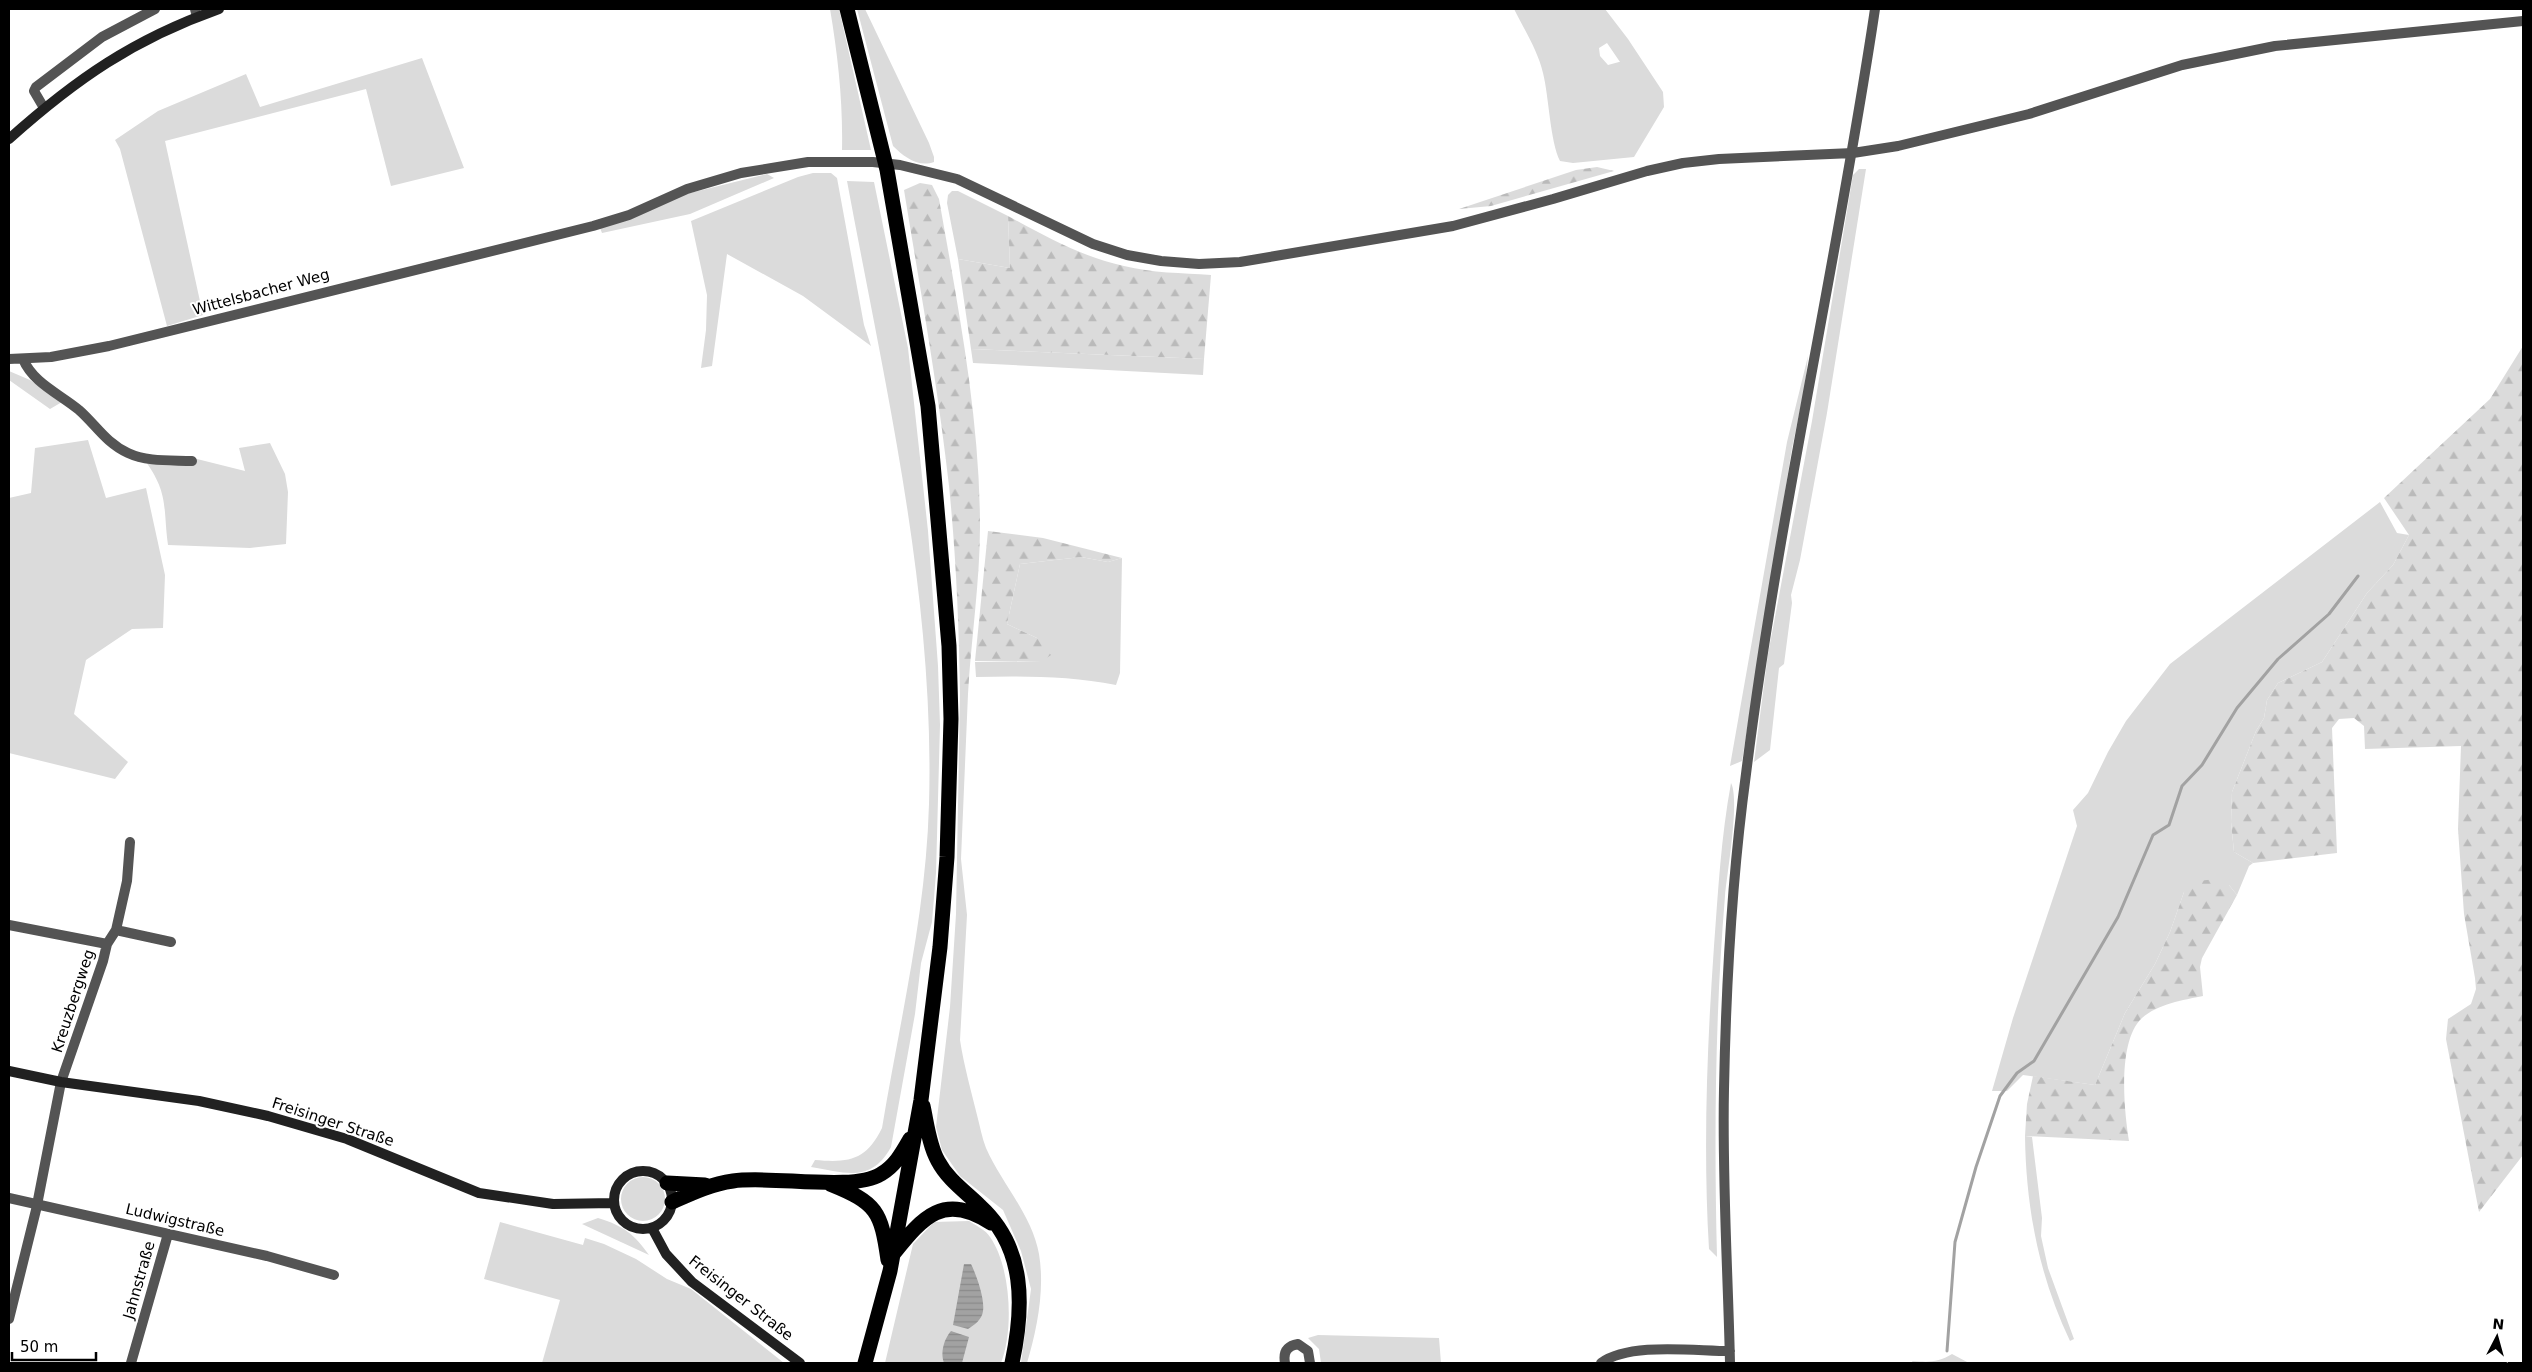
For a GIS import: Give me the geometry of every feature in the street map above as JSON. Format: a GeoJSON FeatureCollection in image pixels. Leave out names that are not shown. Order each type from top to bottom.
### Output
{"type":"FeatureCollection","features":[{"type":"Feature","properties":{"kind":"highway"},"geometry":{"type":"LineString","coordinates":[[847,9],[887,170],[916,327],[928,406],[949,646],[951,719],[947,857],[940,947],[921,1100],[890,1272],[865,1363]]}},
{"type":"Feature","properties":{"kind":"highway"},"geometry":{"type":"LineString","coordinates":[[921,1100],[931,1143],[938,1161],[953,1181],[980,1205],[1000,1229],[1015,1260],[1020,1292],[1018,1333],[1012,1363]]}},
{"type":"Feature","properties":{"kind":"highway"},"geometry":{"type":"LineString","coordinates":[[667,1183],[709,1186],[760,1179],[824,1182],[860,1181],[880,1175],[895,1163],[916,1129]]}},
{"type":"Feature","properties":{"kind":"highway"},"geometry":{"type":"LineString","coordinates":[[824,1182],[862,1199],[876,1211],[883,1228],[890,1272]]}},
{"type":"Feature","properties":{"kind":"highway"},"geometry":{"type":"LineString","coordinates":[[672,1202],[709,1186]]}},
{"type":"Feature","properties":{"kind":"highway"},"geometry":{"type":"LineString","coordinates":[[893,1254],[918,1223],[928,1216],[946,1210],[970,1212],[1000,1229]]}},
{"type":"Feature","properties":{"kind":"main road"},"geometry":{"type":"LineString","coordinates":[[9,139],[78,80],[115,56],[196,13],[220,9]]}},
{"type":"Feature","properties":{"kind":"main road","name":"Freisinger Straße"},"geometry":{"type":"LineString","coordinates":[[9,1071],[61,1082],[200,1101],[268,1116],[347,1139],[479,1193],[553,1204],[614,1203]]}},
{"type":"Feature","properties":{"kind":"main road"},"geometry":{"type":"LineString","coordinates":[[634,1172],[652,1172],[667,1183],[672,1202],[666,1218],[652,1228],[639,1229],[628,1225],[617,1214],[614,1203],[615,1192],[619,1182],[634,1172]]}},
{"type":"Feature","properties":{"kind":"main road","name":"Freisinger Straße"},"geometry":{"type":"LineString","coordinates":[[652,1228],[666,1254],[692,1282],[800,1363]]}},
{"type":"Feature","properties":{"kind":"street"},"geometry":{"type":"LineString","coordinates":[[44,108],[36,98],[34,91],[36,87],[102,37],[155,9]]}},
{"type":"Feature","properties":{"kind":"street"},"geometry":{"type":"LineString","coordinates":[[1730,1363],[1725,1203],[1724,1088],[1734,896],[1745,775],[1783,527],[1853,153],[1875,9]]}},
{"type":"Feature","properties":{"kind":"street","name":"Wittelsbacher Weg"},"geometry":{"type":"LineString","coordinates":[[9,359],[51,357],[109,346],[602,223],[629,215],[687,189],[741,174],[799,164],[849,161],[891,164],[957,179],[1093,244],[1127,255],[1161,261],[1199,264],[1250,260],[1452,226],[1553,200],[1647,171],[1683,163],[1719,159],[1853,153],[1898,146],[2011,119],[2182,65],[2227,55],[2311,41],[2523,21]]}},
{"type":"Feature","properties":{"kind":"street"},"geometry":{"type":"LineString","coordinates":[[23,359],[32,374],[79,410],[105,438],[117,447],[146,458],[192,461]]}},
{"type":"Feature","properties":{"kind":"street","name":"Kreuzbergweg"},"geometry":{"type":"LineString","coordinates":[[9,1319],[37,1205],[61,1082],[103,961],[107,944],[116,930],[127,881],[130,842]]}},
{"type":"Feature","properties":{"kind":"street"},"geometry":{"type":"LineString","coordinates":[[9,925],[107,944]]}},
{"type":"Feature","properties":{"kind":"street"},"geometry":{"type":"LineString","coordinates":[[116,930],[171,942]]}},
{"type":"Feature","properties":{"kind":"street","name":"Ludwigstraße"},"geometry":{"type":"LineString","coordinates":[[9,1198],[268,1256],[334,1274]]}},
{"type":"Feature","properties":{"kind":"street","name":"Jahnstraße"},"geometry":{"type":"LineString","coordinates":[[131,1363],[168,1234]]}},
{"type":"Feature","properties":{"kind":"street"},"geometry":{"type":"LineString","coordinates":[[1285,1363],[1284,1353],[1288,1347],[1298,1344],[1308,1351],[1310,1363]]}},
{"type":"Feature","properties":{"kind":"street"},"geometry":{"type":"LineString","coordinates":[[1601,1363],[1613,1355],[1630,1351],[1730,1351]]}},
{"type":"Feature","properties":{"kind":"green space"},"geometry":{"type":"Polygon","coordinates":[[[830,9],[839,9],[871,150],[842,150],[842,114],[830,9]]]}},
{"type":"Feature","properties":{"kind":"green space"},"geometry":{"type":"Polygon","coordinates":[[[857,9],[865,9],[929,143],[934,162],[922,163],[911,160],[893,146],[857,9]]]}},
{"type":"Feature","properties":{"kind":"green space"},"geometry":{"type":"Polygon","coordinates":[[[1514,9],[1605,9],[1628,39],[1663,92],[1664,107],[1634,157],[1573,163],[1560,161],[1554,142],[1541,65],[1514,9]],[[1607,43],[1599,48],[1600,56],[1608,65],[1620,62],[1607,43]]]}},
{"type":"Feature","properties":{"kind":"green space"},"geometry":{"type":"Polygon","coordinates":[[[422,58],[464,168],[391,186],[366,89],[165,141],[203,315],[167,326],[120,149],[115,140],[158,111],[246,74],[260,107],[422,58]]]}},
{"type":"Feature","properties":{"kind":"green space"},"geometry":{"type":"Polygon","coordinates":[[[1597,167],[1614,171],[1491,206],[1459,209],[1576,170],[1597,167]]]}},
{"type":"Feature","properties":{"kind":"green space"},"geometry":{"type":"Polygon","coordinates":[[[1859,169],[1866,169],[1827,413],[1800,560],[1791,595],[1792,603],[1784,664],[1779,668],[1770,750],[1754,762],[1768,654],[1812,421],[1853,175],[1859,169]]]}},
{"type":"Feature","properties":{"kind":"green space"},"geometry":{"type":"Polygon","coordinates":[[[813,173],[831,173],[837,178],[864,325],[871,346],[803,296],[727,254],[712,366],[701,368],[706,330],[707,295],[691,221],[798,177],[813,173]]]}},
{"type":"Feature","properties":{"kind":"green space"},"geometry":{"type":"Polygon","coordinates":[[[767,174],[774,178],[690,214],[602,233],[600,228],[686,194],[767,174]]]}},
{"type":"Feature","properties":{"kind":"green space"},"geometry":{"type":"Polygon","coordinates":[[[847,181],[874,182],[908,348],[928,531],[938,666],[940,725],[936,873],[932,922],[921,963],[915,1014],[891,1147],[875,1166],[857,1173],[811,1167],[815,1160],[838,1161],[856,1157],[870,1147],[882,1128],[918,926],[923,886],[929,804],[929,726],[924,647],[916,569],[891,413],[847,181]]]}},
{"type":"Feature","properties":{"kind":"green space"},"geometry":{"type":"Polygon","coordinates":[[[920,183],[932,185],[939,199],[967,362],[976,445],[980,547],[968,694],[960,694],[954,538],[945,449],[904,190],[920,183]]]}},
{"type":"Feature","properties":{"kind":"green space"},"geometry":{"type":"Polygon","coordinates":[[[952,191],[958,191],[1008,216],[1010,268],[958,259],[947,203],[948,195],[952,191]]]}},
{"type":"Feature","properties":{"kind":"green space"},"geometry":{"type":"Polygon","coordinates":[[[1008,216],[1064,245],[1108,262],[1145,270],[1211,275],[1204,359],[971,349],[958,259],[1010,268],[1008,216]]]}},
{"type":"Feature","properties":{"kind":"green space"},"geometry":{"type":"Polygon","coordinates":[[[2523,346],[2523,1155],[2479,1212],[2446,1039],[2448,1019],[2471,1004],[2476,989],[2464,914],[2458,829],[2461,746],[2365,749],[2364,726],[2354,718],[2339,719],[2332,728],[2337,853],[2253,863],[2234,852],[2231,822],[2232,792],[2256,731],[2264,718],[2267,700],[2278,683],[2322,662],[2367,593],[2393,565],[2409,535],[2384,498],[2490,399],[2523,346]]]}},
{"type":"Feature","properties":{"kind":"green space"},"geometry":{"type":"Polygon","coordinates":[[[971,349],[1204,359],[1203,375],[973,363],[971,349]]]}},
{"type":"Feature","properties":{"kind":"green space"},"geometry":{"type":"Polygon","coordinates":[[[1808,356],[1805,386],[1792,448],[1742,761],[1730,766],[1787,442],[1808,356]]]}},
{"type":"Feature","properties":{"kind":"green space"},"geometry":{"type":"Polygon","coordinates":[[[9,371],[30,380],[62,402],[50,409],[9,380],[9,371]]]}},
{"type":"Feature","properties":{"kind":"green space"},"geometry":{"type":"Polygon","coordinates":[[[88,440],[106,498],[146,488],[165,575],[163,628],[132,629],[86,660],[74,714],[128,762],[115,779],[9,753],[9,498],[31,493],[35,448],[88,440]]]}},
{"type":"Feature","properties":{"kind":"green space"},"geometry":{"type":"Polygon","coordinates":[[[270,443],[285,474],[288,492],[286,544],[250,548],[168,545],[162,493],[146,462],[195,464],[197,459],[245,471],[239,448],[270,443]]]}},
{"type":"Feature","properties":{"kind":"green space"},"geometry":{"type":"Polygon","coordinates":[[[2380,502],[2397,533],[2409,535],[2393,565],[2367,593],[2322,662],[2278,683],[2267,700],[2264,718],[2256,731],[2232,792],[2231,822],[2234,852],[2253,863],[2249,866],[2237,895],[2229,885],[2184,892],[2170,932],[2155,964],[2125,1013],[2095,1085],[2023,1075],[2007,1091],[1992,1091],[2013,1018],[2077,826],[2073,810],[2088,793],[2126,721],[2170,664],[2380,502]]]}},
{"type":"Feature","properties":{"kind":"green space"},"geometry":{"type":"Polygon","coordinates":[[[988,531],[1043,538],[1122,558],[1108,562],[1081,557],[1020,564],[1007,624],[1037,638],[1051,655],[1042,661],[975,661],[988,531]]]}},
{"type":"Feature","properties":{"kind":"green space"},"geometry":{"type":"Polygon","coordinates":[[[1081,557],[1108,562],[1122,558],[1120,673],[1116,685],[1064,678],[976,677],[975,662],[1042,661],[1037,638],[1007,624],[1020,564],[1081,557]]]}},
{"type":"Feature","properties":{"kind":"green space"},"geometry":{"type":"Polygon","coordinates":[[[960,694],[968,694],[961,859],[967,915],[960,1040],[986,1148],[1030,1226],[1039,1254],[1041,1281],[1039,1309],[1027,1363],[1021,1363],[1031,1289],[1021,1251],[1003,1210],[960,1176],[942,1150],[936,1127],[950,1007],[956,914],[960,694]]]}},
{"type":"Feature","properties":{"kind":"green space"},"geometry":{"type":"Polygon","coordinates":[[[1731,783],[1734,820],[1725,896],[1717,1031],[1717,1257],[1709,1249],[1707,1211],[1708,1059],[1718,885],[1731,783]]]}},
{"type":"Feature","properties":{"kind":"green space"},"geometry":{"type":"Polygon","coordinates":[[[2216,879],[2229,885],[2237,895],[2202,958],[2200,967],[2203,996],[2171,1003],[2148,1013],[2134,1029],[2129,1043],[2124,1077],[2124,1095],[2129,1141],[2025,1136],[2027,1104],[2033,1076],[2095,1085],[2125,1013],[2155,964],[2170,932],[2184,892],[2198,881],[2216,879]]]}},
{"type":"Feature","properties":{"kind":"green space"},"geometry":{"type":"Polygon","coordinates":[[[2025,1136],[2032,1137],[2042,1218],[2041,1236],[2048,1268],[2074,1339],[2070,1341],[2050,1292],[2036,1241],[2028,1189],[2025,1136]]]}},
{"type":"Feature","properties":{"kind":"green space"},"geometry":{"type":"Polygon","coordinates":[[[643,1177],[655,1181],[661,1187],[665,1199],[661,1211],[655,1217],[643,1221],[631,1217],[625,1211],[621,1199],[625,1187],[631,1181],[643,1177]]]}},
{"type":"Feature","properties":{"kind":"green space"},"geometry":{"type":"Polygon","coordinates":[[[598,1218],[615,1224],[628,1232],[649,1255],[582,1224],[598,1218]]]}},
{"type":"Feature","properties":{"kind":"green space"},"geometry":{"type":"Polygon","coordinates":[[[969,1221],[988,1234],[997,1250],[1006,1281],[1009,1317],[1008,1334],[1001,1363],[885,1363],[913,1244],[934,1222],[969,1221]]]}},
{"type":"Feature","properties":{"kind":"green space"},"geometry":{"type":"Polygon","coordinates":[[[500,1222],[583,1245],[585,1238],[604,1244],[636,1259],[667,1279],[691,1289],[784,1363],[542,1363],[560,1300],[484,1279],[500,1222]]]}},
{"type":"Feature","properties":{"kind":"green space"},"geometry":{"type":"Polygon","coordinates":[[[1318,1335],[1439,1338],[1441,1363],[1321,1363],[1319,1349],[1308,1338],[1318,1335]]]}},
{"type":"Feature","properties":{"kind":"green space"},"geometry":{"type":"Polygon","coordinates":[[[1952,1354],[1969,1363],[1913,1363],[1912,1361],[1933,1361],[1952,1354]]]}},
{"type":"Feature","properties":{"kind":"shaded area"},"geometry":{"type":"Polygon","coordinates":[[[964,1264],[971,1264],[983,1300],[982,1314],[979,1320],[968,1329],[953,1325],[964,1264]]]}},
{"type":"Feature","properties":{"kind":"shaded area"},"geometry":{"type":"Polygon","coordinates":[[[951,1331],[969,1337],[962,1363],[944,1363],[942,1355],[943,1346],[951,1331]]]}},
{"type":"Feature","properties":{"kind":"waterway"},"geometry":{"type":"LineString","coordinates":[[1947,1351],[1955,1242],[1976,1167],[2000,1096],[2017,1073],[2034,1061],[2118,917],[2153,835],[2169,825],[2182,786],[2202,765],[2237,708],[2278,659],[2329,614],[2358,576]]}}]}
